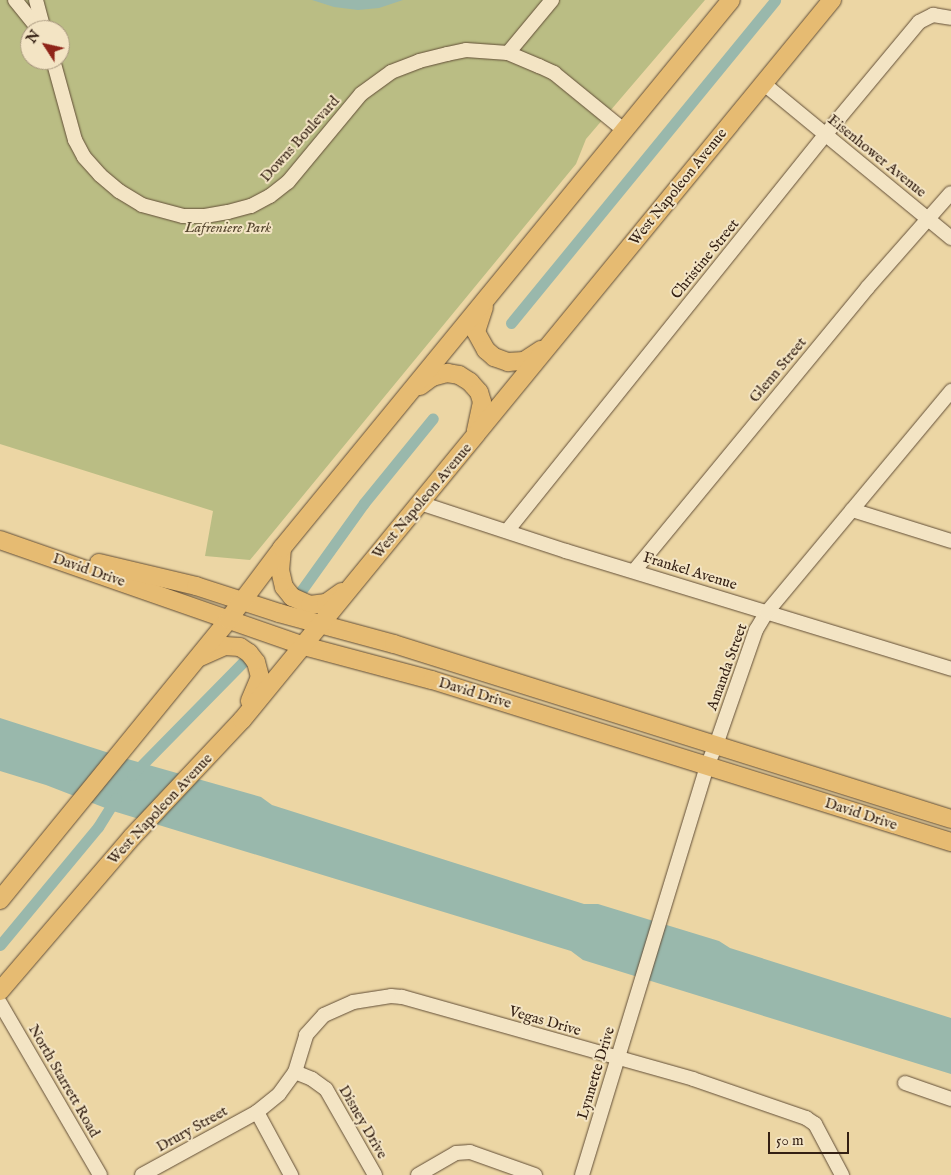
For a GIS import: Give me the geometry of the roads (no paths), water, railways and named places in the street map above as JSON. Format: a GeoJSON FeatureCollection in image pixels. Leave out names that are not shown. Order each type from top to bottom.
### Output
{"type":"FeatureCollection","features":[{"type":"Feature","properties":{"kind":"main road"},"geometry":{"type":"LineString","coordinates":[[0,900],[228,620],[240,600],[282,548],[731,0]]}},
{"type":"Feature","properties":{"kind":"main road","name":"West Napoleon Avenue"},"geometry":{"type":"LineString","coordinates":[[0,992],[132,837],[242,720],[832,0]]}},
{"type":"Feature","properties":{"kind":"main road"},"geometry":{"type":"LineString","coordinates":[[488,297],[476,332],[486,350],[494,357],[508,362],[524,360],[549,344]]}},
{"type":"Feature","properties":{"kind":"main road"},"geometry":{"type":"LineString","coordinates":[[411,392],[432,378],[447,373],[459,375],[470,382],[479,392],[482,402],[481,415],[475,436]]}},
{"type":"Feature","properties":{"kind":"main road","name":"David Drive"},"geometry":{"type":"LineString","coordinates":[[0,539],[196,586],[321,625],[397,644],[951,819]]}},
{"type":"Feature","properties":{"kind":"main road","name":"David Drive"},"geometry":{"type":"LineString","coordinates":[[0,539],[304,646],[432,680],[951,842]]}},
{"type":"Feature","properties":{"kind":"main road"},"geometry":{"type":"LineString","coordinates":[[282,548],[280,570],[284,587],[292,597],[310,605],[326,603],[351,587]]}},
{"type":"Feature","properties":{"kind":"main road"},"geometry":{"type":"LineString","coordinates":[[195,660],[209,651],[225,646],[240,647],[256,662],[260,677],[242,720]]}},
{"type":"Feature","properties":{"kind":"street"},"geometry":{"type":"LineString","coordinates":[[15,0],[31,20]]}},
{"type":"Feature","properties":{"kind":"street"},"geometry":{"type":"LineString","coordinates":[[36,0],[41,20]]}},
{"type":"Feature","properties":{"kind":"street"},"geometry":{"type":"LineString","coordinates":[[508,53],[552,0]]}},
{"type":"Feature","properties":{"kind":"street","name":"Christine Street"},"geometry":{"type":"LineString","coordinates":[[507,531],[918,22],[935,15],[951,18]]}},
{"type":"Feature","properties":{"kind":"street","name":"Downs Boulevard"},"geometry":{"type":"LineString","coordinates":[[56,70],[75,140],[84,157],[100,175],[119,191],[142,204],[183,216],[205,216],[251,206],[270,196],[288,182],[361,94],[391,72],[419,61],[466,50],[508,53],[554,73],[624,130]]}},
{"type":"Feature","properties":{"kind":"street","name":"Eisenhower Avenue"},"geometry":{"type":"LineString","coordinates":[[763,83],[951,238]]}},
{"type":"Feature","properties":{"kind":"street","name":"Glenn Street"},"geometry":{"type":"LineString","coordinates":[[634,571],[868,287],[951,194]]}},
{"type":"Feature","properties":{"kind":"street","name":"Amanda Street"},"geometry":{"type":"LineString","coordinates":[[641,980],[707,766],[756,630],[767,612],[852,510],[944,408],[951,391]]}},
{"type":"Feature","properties":{"kind":"street","name":"Frankel Avenue"},"geometry":{"type":"LineString","coordinates":[[420,503],[951,669]]}},
{"type":"Feature","properties":{"kind":"street"},"geometry":{"type":"LineString","coordinates":[[852,510],[951,541]]}},
{"type":"Feature","properties":{"kind":"street","name":"Lynnette Drive"},"geometry":{"type":"LineString","coordinates":[[582,1175],[641,980]]}},
{"type":"Feature","properties":{"kind":"street","name":"Vegas Drive"},"geometry":{"type":"LineString","coordinates":[[257,1112],[279,1094],[295,1072],[306,1035],[324,1014],[353,1002],[380,996],[402,997],[693,1080],[806,1118],[815,1124],[842,1175]]}},
{"type":"Feature","properties":{"kind":"street","name":"North Starrett Road"},"geometry":{"type":"LineString","coordinates":[[0,1003],[100,1175]]}},
{"type":"Feature","properties":{"kind":"street","name":"Disney Drive"},"geometry":{"type":"LineString","coordinates":[[295,1072],[312,1079],[326,1089],[375,1175]]}},
{"type":"Feature","properties":{"kind":"street"},"geometry":{"type":"LineString","coordinates":[[905,1083],[951,1099]]}},
{"type":"Feature","properties":{"kind":"street"},"geometry":{"type":"LineString","coordinates":[[257,1112],[291,1175]]}},
{"type":"Feature","properties":{"kind":"street","name":"Drury Street"},"geometry":{"type":"LineString","coordinates":[[142,1175],[257,1112]]}},
{"type":"Feature","properties":{"kind":"street"},"geometry":{"type":"LineString","coordinates":[[418,1175],[456,1153],[470,1152],[535,1175]]}},
{"type":"Feature","properties":{"kind":"waterway"},"geometry":{"type":"LineString","coordinates":[[511,323],[775,0]]}},
{"type":"Feature","properties":{"kind":"waterway"},"geometry":{"type":"LineString","coordinates":[[301,591],[364,503],[433,418]]}},
{"type":"Feature","properties":{"kind":"waterway"},"geometry":{"type":"LineString","coordinates":[[132,775],[245,660]]}},
{"type":"Feature","properties":{"kind":"waterway"},"geometry":{"type":"LineString","coordinates":[[0,945],[98,827],[116,798]]}},
{"type":"Feature","properties":{"kind":"park label","name":"Lafreniere Park"},"geometry":{"type":"Point","coordinates":[228,228]}}]}
